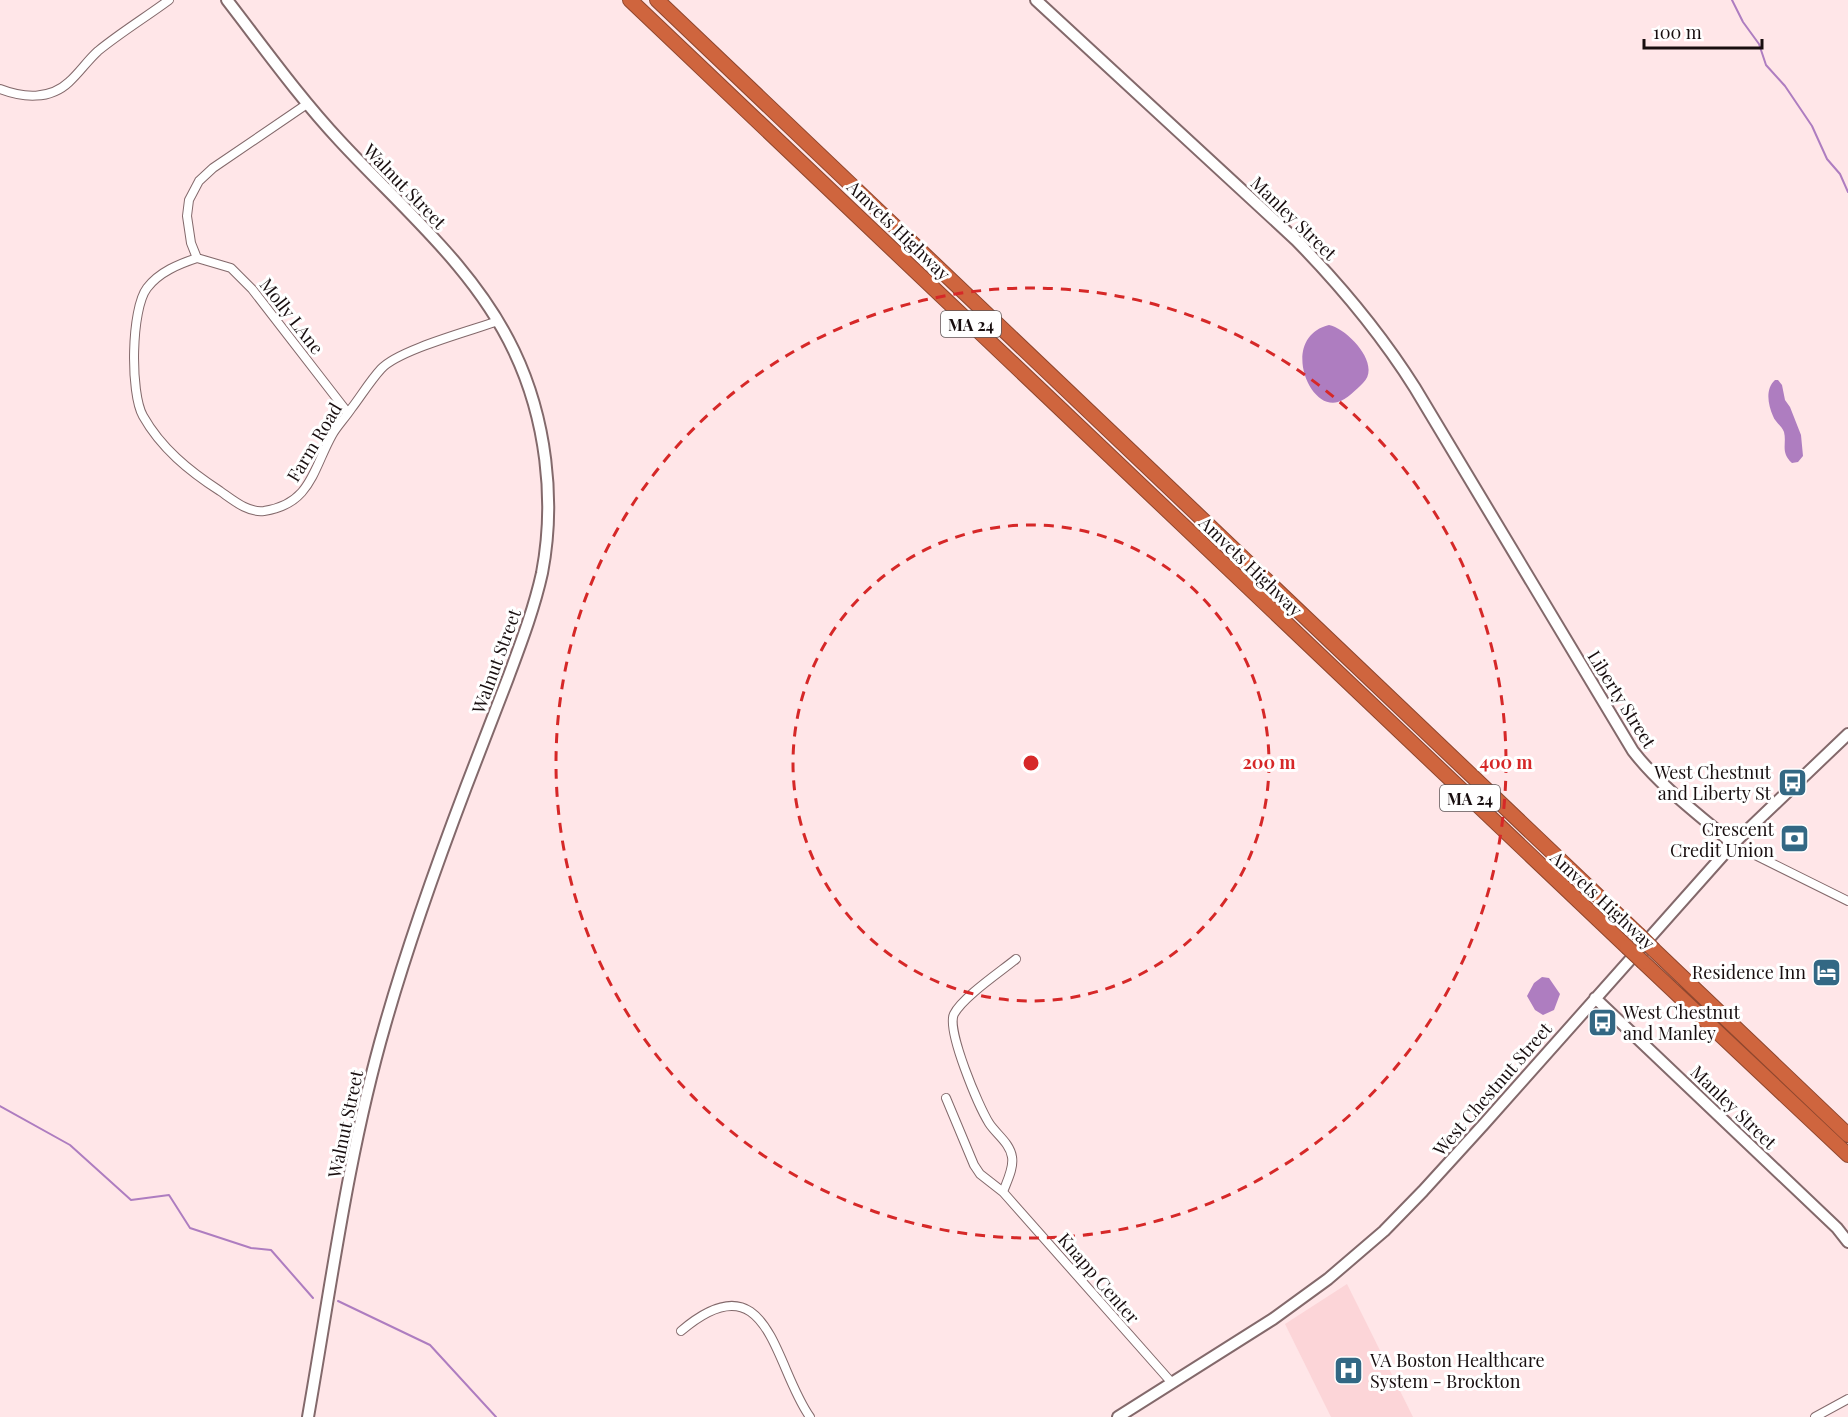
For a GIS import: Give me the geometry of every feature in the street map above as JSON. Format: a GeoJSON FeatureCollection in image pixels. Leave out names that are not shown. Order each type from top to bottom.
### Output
{"type":"FeatureCollection","features":[{"type":"Feature","properties":{"kind":"highway","name":"Amvets Highway"},"geometry":{"type":"LineString","coordinates":[[630,0],[1848,1155]]}},
{"type":"Feature","properties":{"kind":"highway","name":"Amvets Highway"},"geometry":{"type":"LineString","coordinates":[[657,0],[1848,1135]]}},
{"type":"Feature","properties":{"kind":"main road","name":"Walnut Street"},"geometry":{"type":"LineString","coordinates":[[227,0],[307,104],[451,258],[498,321],[524,374],[542,437],[548,496],[545,557],[537,596],[524,636],[434,872],[382,1034],[358,1129],[308,1417]]}},
{"type":"Feature","properties":{"kind":"main road","name":"Manley Street"},"geometry":{"type":"LineString","coordinates":[[1036,0],[1214,164],[1330,276],[1371,324],[1394,356],[1481,500]]}},
{"type":"Feature","properties":{"kind":"main road","name":"Liberty Street"},"geometry":{"type":"LineString","coordinates":[[1481,500],[1633,751],[1673,793],[1733,844]]}},
{"type":"Feature","properties":{"kind":"main road","name":"West Chestnut Street"},"geometry":{"type":"LineString","coordinates":[[1118,1417],[1292,1306],[1374,1240],[1441,1173],[1733,844],[1848,734]]}},
{"type":"Feature","properties":{"kind":"main road","name":"Manley Street"},"geometry":{"type":"LineString","coordinates":[[1595,998],[1796,1188],[1848,1242]]}},
{"type":"Feature","properties":{"kind":"street"},"geometry":{"type":"LineString","coordinates":[[0,89],[28,96],[45,95],[59,89],[69,82],[99,50],[170,0]]}},
{"type":"Feature","properties":{"kind":"street"},"geometry":{"type":"LineString","coordinates":[[197,258],[191,243],[187,216],[189,200],[199,181],[213,168],[307,104]]}},
{"type":"Feature","properties":{"kind":"street","name":"Molly LAne"},"geometry":{"type":"LineString","coordinates":[[197,258],[231,268],[252,289],[348,413]]}},
{"type":"Feature","properties":{"kind":"street","name":"Farm Road"},"geometry":{"type":"LineString","coordinates":[[197,258],[180,264],[159,276],[145,289],[133,349],[136,398],[142,415],[174,458],[244,508],[261,512],[284,507],[299,496],[310,482],[332,434],[382,368],[400,356],[498,321]]}},
{"type":"Feature","properties":{"kind":"street","name":"Liberty Street"},"geometry":{"type":"LineString","coordinates":[[1733,844],[1848,900]]}},
{"type":"Feature","properties":{"kind":"street"},"geometry":{"type":"LineString","coordinates":[[1004,1192],[1012,1166],[1011,1154],[981,1108],[956,1044],[952,1024],[954,1013],[964,1002],[1016,959]]}},
{"type":"Feature","properties":{"kind":"street","name":"Knapp Center"},"geometry":{"type":"LineString","coordinates":[[946,1098],[977,1171],[1004,1192],[1172,1383]]}},
{"type":"Feature","properties":{"kind":"street"},"geometry":{"type":"LineString","coordinates":[[681,1331],[705,1312],[721,1307],[735,1307],[756,1316],[770,1332],[796,1395],[810,1417]]}},
{"type":"Feature","properties":{"kind":"street"},"geometry":{"type":"LineString","coordinates":[[1815,1417],[1848,1399]]}},
{"type":"Feature","properties":{"kind":"shaded area"},"geometry":{"type":"Polygon","coordinates":[[[1329,325],[1353,340],[1366,358],[1368,367],[1368,376],[1363,383],[1348,397],[1338,402],[1327,402],[1309,385],[1302,357],[1306,343],[1314,332],[1329,325]]]}},
{"type":"Feature","properties":{"kind":"shaded area"},"geometry":{"type":"Polygon","coordinates":[[[1775,380],[1782,385],[1785,400],[1801,435],[1803,456],[1798,462],[1792,463],[1788,459],[1784,432],[1774,418],[1770,407],[1768,397],[1775,380]]]}},
{"type":"Feature","properties":{"kind":"shaded area"},"geometry":{"type":"Polygon","coordinates":[[[1542,977],[1549,978],[1560,994],[1554,1010],[1543,1015],[1535,1010],[1527,996],[1534,983],[1542,977]]]}},
{"type":"Feature","properties":{"kind":"shaded area","name":"VA Boston Healthcare System - Brockton"},"geometry":{"type":"Polygon","coordinates":[[[1347,1284],[1413,1417],[1331,1417],[1285,1324],[1347,1284]]]}},
{"type":"Feature","properties":{"kind":"waterway"},"geometry":{"type":"LineString","coordinates":[[1732,0],[1743,22],[1759,44],[1766,65],[1785,86],[1812,126],[1827,159],[1840,174],[1848,192]]}},
{"type":"Feature","properties":{"kind":"waterway"},"geometry":{"type":"LineString","coordinates":[[0,1106],[70,1145],[131,1200],[169,1195],[190,1228],[251,1248],[271,1250],[313,1298]]}},
{"type":"Feature","properties":{"kind":"waterway"},"geometry":{"type":"LineString","coordinates":[[338,1301],[430,1345],[496,1417]]}},
{"type":"Feature","properties":{"kind":"place","name":"West Chestnut and Liberty St"},"geometry":{"type":"Point","coordinates":[1792,782]}},
{"type":"Feature","properties":{"kind":"place","name":"Crescent Credit Union"},"geometry":{"type":"Point","coordinates":[1795,839]}},
{"type":"Feature","properties":{"kind":"place","name":"Residence Inn"},"geometry":{"type":"Point","coordinates":[1827,972]}},
{"type":"Feature","properties":{"kind":"place","name":"West Chestnut and Manley"},"geometry":{"type":"Point","coordinates":[1602,1022]}},
{"type":"Feature","properties":{"kind":"place","name":"VA Boston Healthcare System - Brockton"},"geometry":{"type":"Point","coordinates":[1349,1370]}}]}
